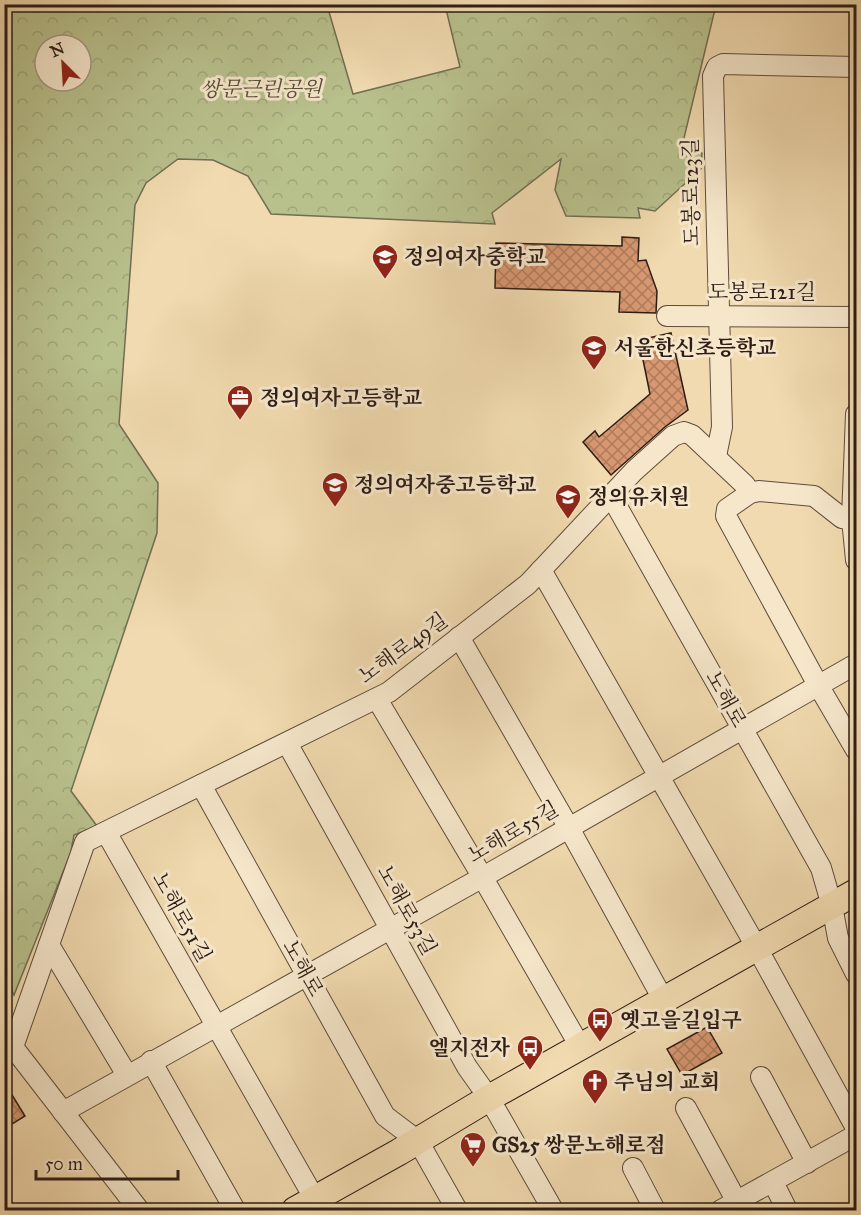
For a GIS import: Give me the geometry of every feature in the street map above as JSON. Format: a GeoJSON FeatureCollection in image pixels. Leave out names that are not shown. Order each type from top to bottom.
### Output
{"type":"FeatureCollection","features":[{"type":"Feature","properties":{"kind":"main road"},"geometry":{"type":"LineString","coordinates":[[310,1207],[489,1098],[856,892]]}},
{"type":"Feature","properties":{"kind":"street","name":"도봉로123길"},"geometry":{"type":"LineString","coordinates":[[716,456],[722,427],[713,76],[717,67],[723,64],[856,67]]}},
{"type":"Feature","properties":{"kind":"street","name":"도봉로121길"},"geometry":{"type":"LineString","coordinates":[[667,316],[856,317]]}},
{"type":"Feature","properties":{"kind":"street"},"geometry":{"type":"LineString","coordinates":[[856,414],[854,520],[856,560]]}},
{"type":"Feature","properties":{"kind":"street","name":"노해로49길"},"geometry":{"type":"LineString","coordinates":[[139,1210],[14,1047],[85,842],[389,692],[528,584],[634,471],[673,436],[684,432],[692,435],[745,485],[750,494]]}},
{"type":"Feature","properties":{"kind":"street"},"geometry":{"type":"LineString","coordinates":[[854,520],[842,518],[814,496],[759,491],[727,509],[726,516],[856,750]]}},
{"type":"Feature","properties":{"kind":"street","name":"노해로"},"geometry":{"type":"LineString","coordinates":[[611,495],[821,868],[838,938],[856,974]]}},
{"type":"Feature","properties":{"kind":"street"},"geometry":{"type":"LineString","coordinates":[[541,570],[757,948],[856,1128]]}},
{"type":"Feature","properties":{"kind":"street"},"geometry":{"type":"LineString","coordinates":[[459,638],[569,828],[664,1001]]}},
{"type":"Feature","properties":{"kind":"street","name":"노해로55길"},"geometry":{"type":"LineString","coordinates":[[390,928],[856,664]]}},
{"type":"Feature","properties":{"kind":"street"},"geometry":{"type":"LineString","coordinates":[[377,699],[581,1048]]}},
{"type":"Feature","properties":{"kind":"street","name":"노해로53길"},"geometry":{"type":"LineString","coordinates":[[286,743],[467,1067],[489,1098],[553,1210]]}},
{"type":"Feature","properties":{"kind":"street","name":"노해로"},"geometry":{"type":"LineString","coordinates":[[201,785],[385,1116],[418,1141],[457,1210]]}},
{"type":"Feature","properties":{"kind":"street","name":"노해로51길"},"geometry":{"type":"LineString","coordinates":[[106,832],[216,1025],[310,1207]]}},
{"type":"Feature","properties":{"kind":"street"},"geometry":{"type":"LineString","coordinates":[[63,1112],[390,928]]}},
{"type":"Feature","properties":{"kind":"street"},"geometry":{"type":"LineString","coordinates":[[49,945],[127,1075]]}},
{"type":"Feature","properties":{"kind":"street"},"geometry":{"type":"LineString","coordinates":[[151,1062],[235,1210]]}},
{"type":"Feature","properties":{"kind":"street"},"geometry":{"type":"LineString","coordinates":[[761,1077],[807,1163]]}},
{"type":"Feature","properties":{"kind":"street"},"geometry":{"type":"LineString","coordinates":[[686,1108],[729,1206],[856,1135]]}},
{"type":"Feature","properties":{"kind":"street"},"geometry":{"type":"LineString","coordinates":[[633,1168],[655,1210]]}},
{"type":"Feature","properties":{"kind":"street"},"geometry":{"type":"LineString","coordinates":[[773,1182],[787,1210]]}},
{"type":"Feature","properties":{"kind":"green space","name":"쌍문근린공원"},"geometry":{"type":"Polygon","coordinates":[[[5,5],[327,5],[353,94],[460,67],[445,5],[716,5],[684,138],[702,153],[701,169],[655,211],[638,208],[640,218],[566,216],[555,190],[561,159],[492,213],[495,224],[271,214],[248,176],[213,160],[178,159],[146,183],[135,205],[119,424],[158,483],[157,533],[71,791],[97,826],[74,835],[71,852],[14,995],[5,976],[5,5]]]}},
{"type":"Feature","properties":{"kind":"building"},"geometry":{"type":"Polygon","coordinates":[[[622,237],[639,238],[638,261],[646,260],[657,291],[656,313],[619,312],[620,292],[495,288],[496,243],[622,246],[622,237]]]}},
{"type":"Feature","properties":{"kind":"building"},"geometry":{"type":"Polygon","coordinates":[[[671,333],[688,410],[665,427],[611,475],[583,442],[595,431],[599,437],[650,394],[639,340],[671,333]]]}},
{"type":"Feature","properties":{"kind":"building"},"geometry":{"type":"Polygon","coordinates":[[[707,1027],[722,1053],[682,1075],[667,1049],[707,1027]]]}},
{"type":"Feature","properties":{"kind":"building"},"geometry":{"type":"Polygon","coordinates":[[[4,1082],[25,1116],[4,1129],[4,1082]]]}},
{"type":"Feature","properties":{"kind":"place","name":"정의여자중학교"},"geometry":{"type":"Point","coordinates":[385,280]}},
{"type":"Feature","properties":{"kind":"place","name":"서울한신초등학교"},"geometry":{"type":"Point","coordinates":[594,371]}},
{"type":"Feature","properties":{"kind":"place","name":"정의여자고등학교"},"geometry":{"type":"Point","coordinates":[240,421]}},
{"type":"Feature","properties":{"kind":"place","name":"정의여자중고등학교"},"geometry":{"type":"Point","coordinates":[335,508]}},
{"type":"Feature","properties":{"kind":"place","name":"정의유치원"},"geometry":{"type":"Point","coordinates":[568,520]}},
{"type":"Feature","properties":{"kind":"place","name":"옛고을길입구"},"geometry":{"type":"Point","coordinates":[600,1043]}},
{"type":"Feature","properties":{"kind":"place","name":"엘지전자"},"geometry":{"type":"Point","coordinates":[530,1071]}},
{"type":"Feature","properties":{"kind":"place","name":"주님의 교회"},"geometry":{"type":"Point","coordinates":[595,1105]}},
{"type":"Feature","properties":{"kind":"place","name":"GS25 쌍문노해로점"},"geometry":{"type":"Point","coordinates":[473,1168]}}]}
